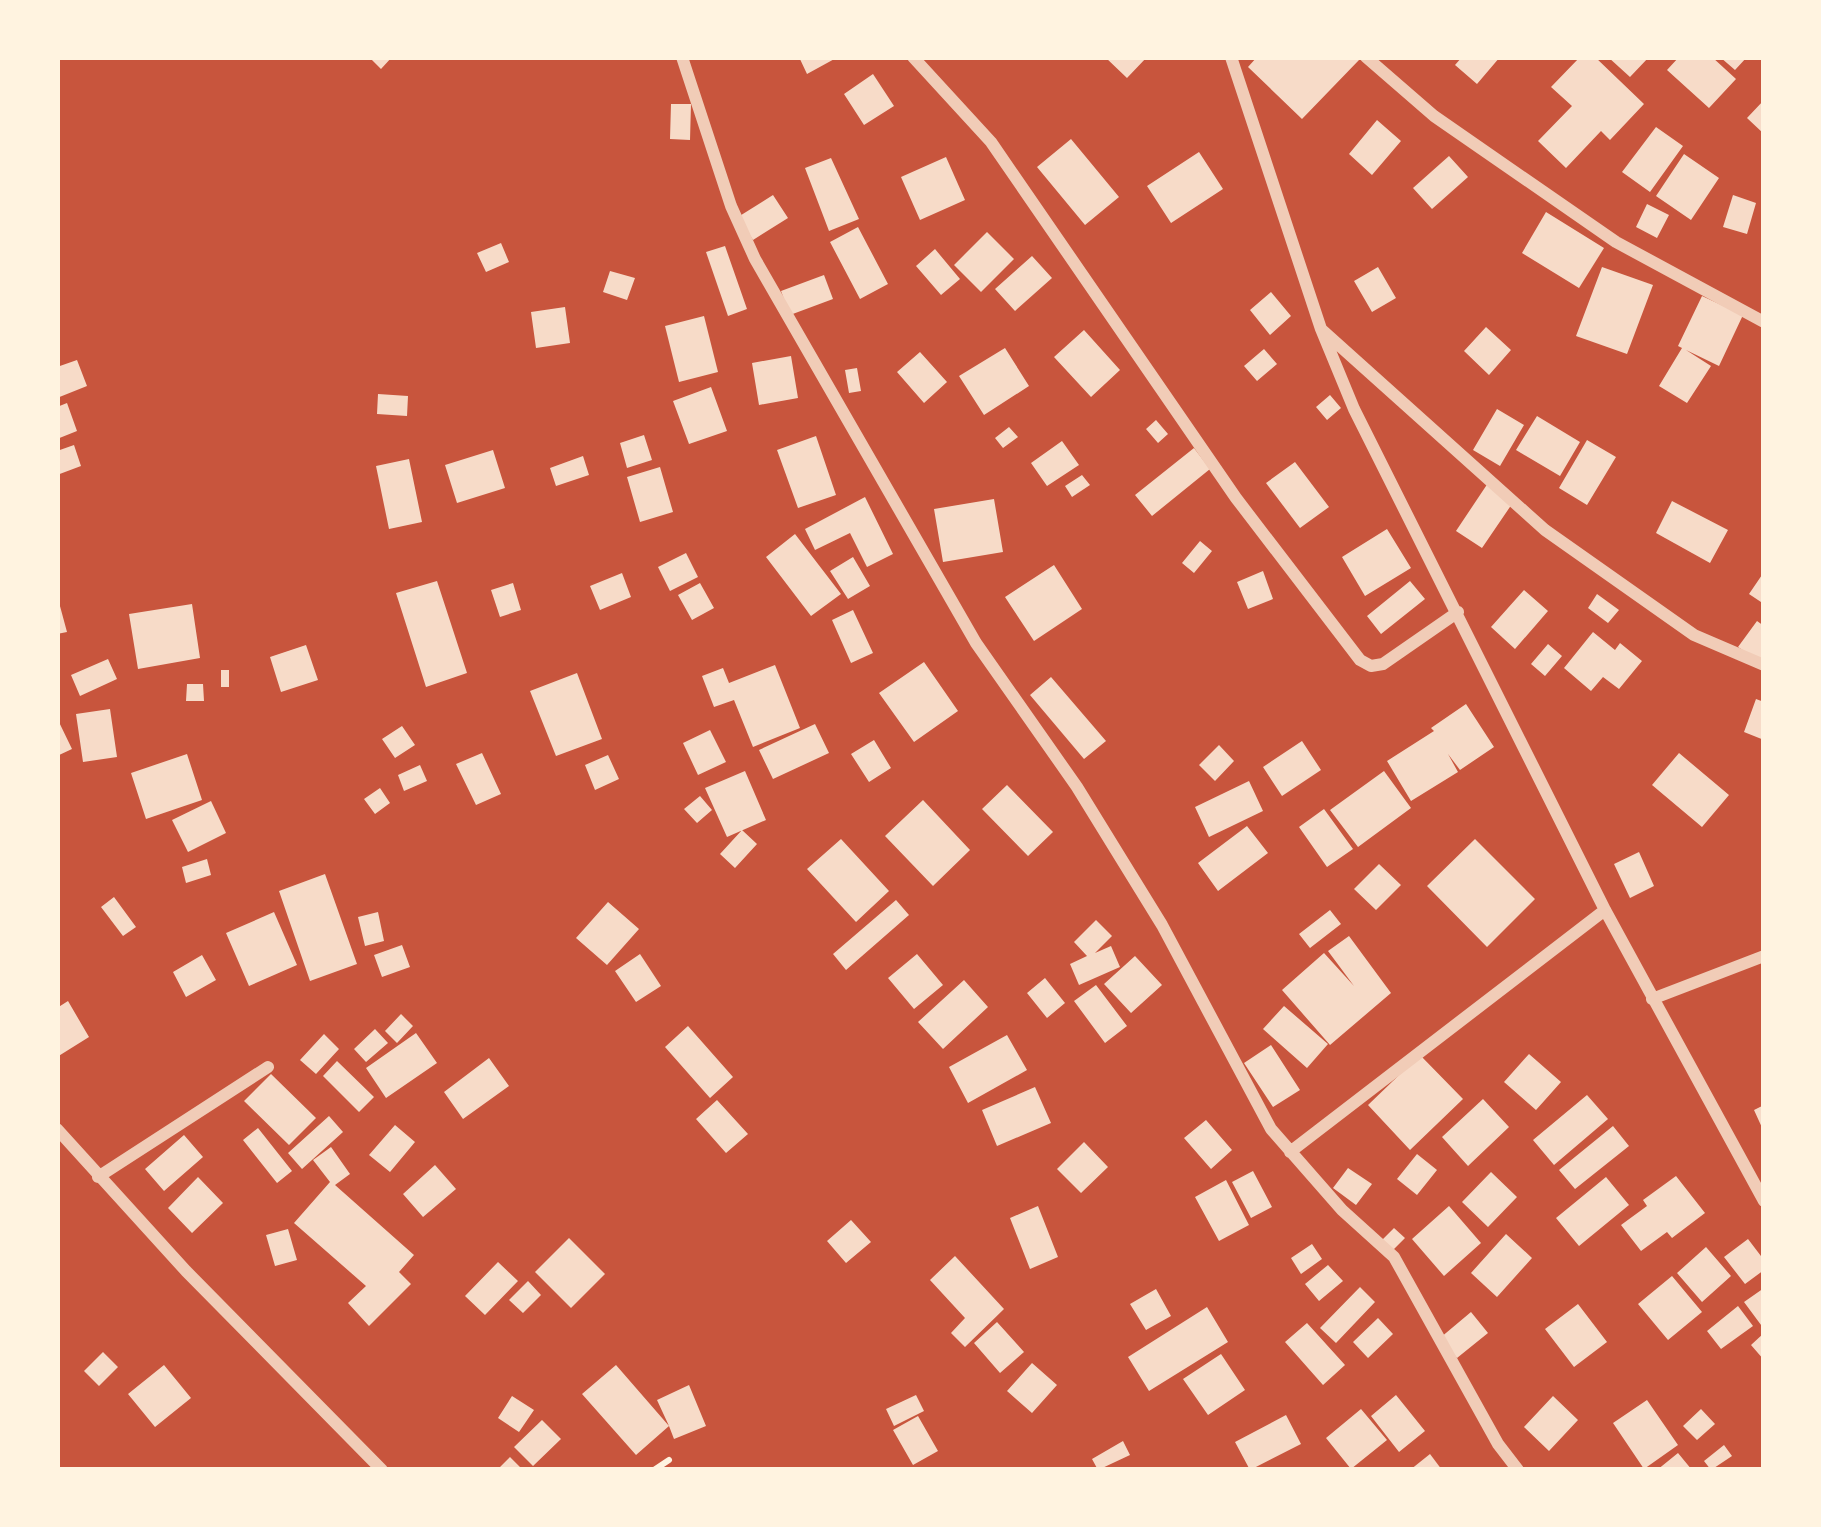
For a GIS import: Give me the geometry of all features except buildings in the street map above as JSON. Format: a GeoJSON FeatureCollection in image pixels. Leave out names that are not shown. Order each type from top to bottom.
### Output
{"type":"FeatureCollection","features":[{"type":"Feature","properties":{"kind":"street"},"geometry":{"type":"LineString","coordinates":[[682,57],[731,206],[755,259],[976,643],[1077,787],[1162,925],[1247,1087],[1289,1152],[1394,1257],[1498,1444],[1518,1470]]}},
{"type":"Feature","properties":{"kind":"street"},"geometry":{"type":"LineString","coordinates":[[913,57],[991,142],[1236,498],[1360,660],[1371,666],[1383,664],[1458,612]]}},
{"type":"Feature","properties":{"kind":"street"},"geometry":{"type":"LineString","coordinates":[[1231,57],[1321,329],[1354,410],[1652,999],[1764,1201]]}},
{"type":"Feature","properties":{"kind":"street"},"geometry":{"type":"LineString","coordinates":[[1366,57],[1434,116],[1599,231],[1764,322]]}},
{"type":"Feature","properties":{"kind":"street"},"geometry":{"type":"LineString","coordinates":[[1321,329],[1545,530],[1694,634],[1764,665]]}},
{"type":"Feature","properties":{"kind":"street"},"geometry":{"type":"LineString","coordinates":[[1289,1152],[1606,910]]}},
{"type":"Feature","properties":{"kind":"street"},"geometry":{"type":"LineString","coordinates":[[1652,999],[1764,956]]}},
{"type":"Feature","properties":{"kind":"street"},"geometry":{"type":"LineString","coordinates":[[98,1177],[268,1067]]}},
{"type":"Feature","properties":{"kind":"street"},"geometry":{"type":"LineString","coordinates":[[57,1131],[382,1470]]}},
{"type":"Feature","properties":{"kind":"path"},"geometry":{"type":"LineString","coordinates":[[654,1470],[669,1460]]}}]}
